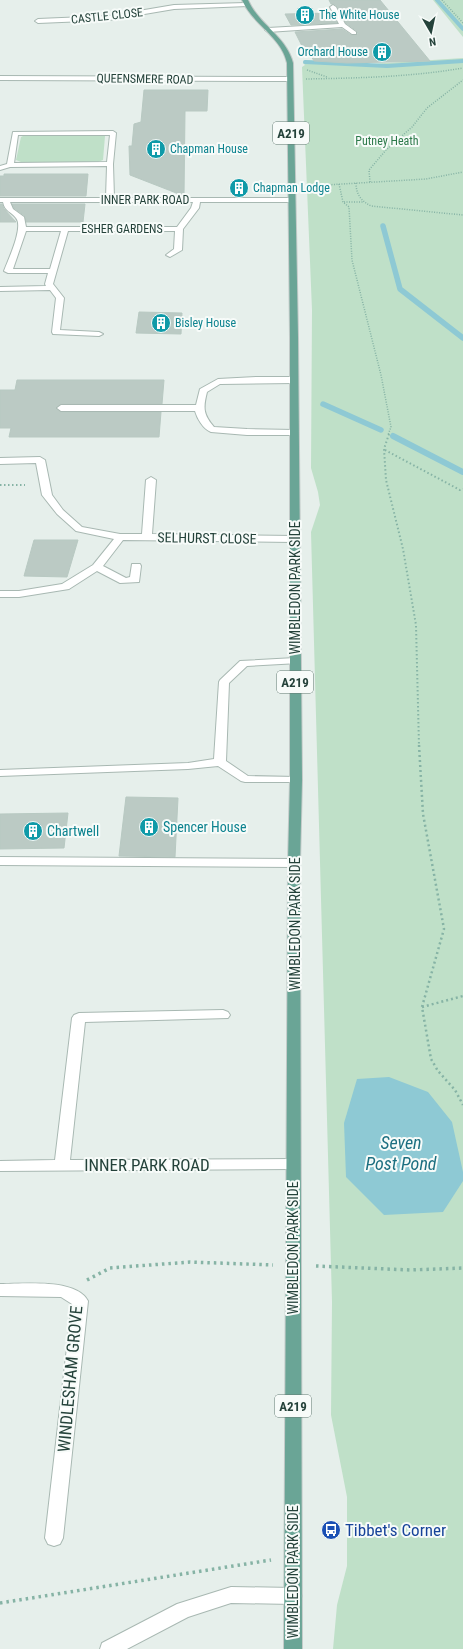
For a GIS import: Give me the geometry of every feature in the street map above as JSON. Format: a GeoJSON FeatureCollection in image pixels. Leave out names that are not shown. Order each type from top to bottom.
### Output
{"type":"FeatureCollection","features":[{"type":"Feature","properties":{"kind":"main road","name":"A219"},"geometry":{"type":"LineString","coordinates":[[246,3],[282,45],[289,57],[292,182],[291,200]]}},
{"type":"Feature","properties":{"kind":"main road","name":"WIMBLEDON PARK SIDE"},"geometry":{"type":"LineString","coordinates":[[291,200],[294,380],[296,780],[294,863],[295,1087],[293,1164],[293,1649]]}},
{"type":"Feature","properties":{"kind":"street","name":"CASTLE CLOSE"},"geometry":{"type":"LineString","coordinates":[[38,21],[109,18],[174,7],[246,3]]}},
{"type":"Feature","properties":{"kind":"street"},"geometry":{"type":"LineString","coordinates":[[333,7],[343,25],[354,33]]}},
{"type":"Feature","properties":{"kind":"street"},"geometry":{"type":"LineString","coordinates":[[268,30],[343,25]]}},
{"type":"Feature","properties":{"kind":"street","name":"QUEENSMERE ROAD"},"geometry":{"type":"LineString","coordinates":[[0,78],[290,79]]}},
{"type":"Feature","properties":{"kind":"street"},"geometry":{"type":"LineString","coordinates":[[10,165],[16,133],[113,133],[110,164],[110,199]]}},
{"type":"Feature","properties":{"kind":"street"},"geometry":{"type":"LineString","coordinates":[[0,168],[10,165],[110,164]]}},
{"type":"Feature","properties":{"kind":"street"},"geometry":{"type":"LineString","coordinates":[[218,191],[218,200]]}},
{"type":"Feature","properties":{"kind":"street"},"geometry":{"type":"LineString","coordinates":[[3,200],[10,211],[20,217],[23,229],[8,271],[53,271]]}},
{"type":"Feature","properties":{"kind":"street","name":"INNER PARK ROAD"},"geometry":{"type":"LineString","coordinates":[[3,200],[291,200]]}},
{"type":"Feature","properties":{"kind":"street","name":"ESHER GARDENS"},"geometry":{"type":"LineString","coordinates":[[170,255],[178,250],[179,229],[195,208],[197,200]]}},
{"type":"Feature","properties":{"kind":"street","name":"ESHER GARDENS"},"geometry":{"type":"LineString","coordinates":[[23,229],[179,229]]}},
{"type":"Feature","properties":{"kind":"street","name":"ESHER GARDENS"},"geometry":{"type":"LineString","coordinates":[[65,229],[49,284],[60,298],[56,332],[99,334]]}},
{"type":"Feature","properties":{"kind":"street"},"geometry":{"type":"LineString","coordinates":[[0,289],[52,288]]}},
{"type":"Feature","properties":{"kind":"street"},"geometry":{"type":"LineString","coordinates":[[294,380],[218,382],[203,391],[199,408],[200,417],[211,429],[247,432],[294,433]]}},
{"type":"Feature","properties":{"kind":"street"},"geometry":{"type":"LineString","coordinates":[[61,408],[199,408]]}},
{"type":"Feature","properties":{"kind":"street","name":"SELHURST CLOSE"},"geometry":{"type":"LineString","coordinates":[[0,461],[40,460],[47,495],[60,512],[79,529],[120,537],[294,539]]}},
{"type":"Feature","properties":{"kind":"street"},"geometry":{"type":"LineString","coordinates":[[147,537],[151,480]]}},
{"type":"Feature","properties":{"kind":"street"},"geometry":{"type":"LineString","coordinates":[[0,594],[19,594],[65,587],[97,567],[120,537]]}},
{"type":"Feature","properties":{"kind":"street"},"geometry":{"type":"LineString","coordinates":[[97,567],[124,581],[135,580],[136,566]]}},
{"type":"Feature","properties":{"kind":"street"},"geometry":{"type":"LineString","coordinates":[[220,762],[224,682],[244,663],[295,662]]}},
{"type":"Feature","properties":{"kind":"street"},"geometry":{"type":"LineString","coordinates":[[0,773],[188,766],[220,762],[245,779],[296,780]]}},
{"type":"Feature","properties":{"kind":"street"},"geometry":{"type":"LineString","coordinates":[[0,861],[294,863]]}},
{"type":"Feature","properties":{"kind":"street"},"geometry":{"type":"LineString","coordinates":[[62,1166],[79,1018],[223,1015]]}},
{"type":"Feature","properties":{"kind":"street","name":"INNER PARK ROAD"},"geometry":{"type":"LineString","coordinates":[[0,1166],[293,1164]]}},
{"type":"Feature","properties":{"kind":"street","name":"WINDLESHAM GROVE"},"geometry":{"type":"LineString","coordinates":[[0,1290],[64,1291],[80,1301],[54,1538]]}},
{"type":"Feature","properties":{"kind":"street"},"geometry":{"type":"LineString","coordinates":[[108,1649],[183,1610],[231,1595],[293,1596]]}},
{"type":"Feature","properties":{"kind":"path"},"geometry":{"type":"LineString","coordinates":[[442,0],[463,24]]}},
{"type":"Feature","properties":{"kind":"path"},"geometry":{"type":"LineString","coordinates":[[290,79],[380,78],[429,74],[463,68]]}},
{"type":"Feature","properties":{"kind":"path"},"geometry":{"type":"LineString","coordinates":[[307,70],[329,78]]}},
{"type":"Feature","properties":{"kind":"path"},"geometry":{"type":"LineString","coordinates":[[370,182],[369,170],[386,150],[412,128],[427,108],[463,80]]}},
{"type":"Feature","properties":{"kind":"path"},"geometry":{"type":"LineString","coordinates":[[304,187],[426,179],[463,172]]}},
{"type":"Feature","properties":{"kind":"path"},"geometry":{"type":"LineString","coordinates":[[356,183],[356,187],[363,202]]}},
{"type":"Feature","properties":{"kind":"path"},"geometry":{"type":"LineString","coordinates":[[339,184],[343,202],[349,207],[352,223],[352,260],[377,359],[391,427],[384,449],[386,480],[403,549],[416,625],[417,705],[423,814],[444,929],[422,1007],[431,1059],[438,1071],[455,1090],[463,1105]]}},
{"type":"Feature","properties":{"kind":"path"},"geometry":{"type":"LineString","coordinates":[[343,202],[363,202],[372,206],[463,215]]}},
{"type":"Feature","properties":{"kind":"path"},"geometry":{"type":"LineString","coordinates":[[384,449],[462,490]]}},
{"type":"Feature","properties":{"kind":"path"},"geometry":{"type":"LineString","coordinates":[[0,485],[44,485]]}},
{"type":"Feature","properties":{"kind":"path"},"geometry":{"type":"LineString","coordinates":[[422,1007],[463,996]]}},
{"type":"Feature","properties":{"kind":"path"},"geometry":{"type":"LineString","coordinates":[[64,1291],[110,1268],[190,1262],[410,1270],[463,1268]]}},
{"type":"Feature","properties":{"kind":"path"},"geometry":{"type":"LineString","coordinates":[[0,1603],[293,1557]]}},
{"type":"Feature","properties":{"kind":"green space"},"geometry":{"type":"Polygon","coordinates":[[[433,0],[463,0],[463,37],[433,0]]]}},
{"type":"Feature","properties":{"kind":"green space","name":"Putney Heath"},"geometry":{"type":"Polygon","coordinates":[[[463,58],[463,1649],[333,1649],[337,1605],[347,1566],[347,1497],[331,1415],[332,1302],[311,532],[320,505],[311,468],[312,310],[302,67],[305,65],[303,63],[305,60],[371,64],[463,58]]]}},
{"type":"Feature","properties":{"kind":"green space"},"geometry":{"type":"Polygon","coordinates":[[[25,135],[104,135],[103,160],[98,162],[21,162],[16,160],[21,137],[25,135]]]}},
{"type":"Feature","properties":{"kind":"water","name":"Seven Post Pond"},"geometry":{"type":"Polygon","coordinates":[[[389,1077],[428,1092],[452,1122],[463,1172],[463,1181],[443,1212],[384,1215],[346,1177],[344,1123],[357,1079],[389,1077]]]}},
{"type":"Feature","properties":{"kind":"building"},"geometry":{"type":"Polygon","coordinates":[[[329,0],[380,0],[430,61],[347,63],[314,61],[310,54],[306,54],[295,32],[342,29],[351,35],[358,34],[357,31],[346,23],[337,6],[331,4],[329,0]]]}},
{"type":"Feature","properties":{"kind":"building"},"geometry":{"type":"Polygon","coordinates":[[[331,13],[337,23],[291,25],[285,14],[331,13]]]}},
{"type":"Feature","properties":{"kind":"building"},"geometry":{"type":"Polygon","coordinates":[[[144,90],[208,90],[207,111],[185,111],[184,196],[130,175],[129,146],[132,146],[134,124],[141,122],[144,90]]]}},
{"type":"Feature","properties":{"kind":"building"},"geometry":{"type":"Polygon","coordinates":[[[4,174],[88,174],[86,196],[0,196],[0,176],[4,176],[4,174]]]}},
{"type":"Feature","properties":{"kind":"building"},"geometry":{"type":"Polygon","coordinates":[[[0,204],[2,204],[4,209],[16,222],[0,222],[0,204]]]}},
{"type":"Feature","properties":{"kind":"building"},"geometry":{"type":"Polygon","coordinates":[[[12,204],[85,204],[83,222],[26,222],[25,216],[14,208],[12,204]]]}},
{"type":"Feature","properties":{"kind":"building","name":"Bisley House"},"geometry":{"type":"Polygon","coordinates":[[[139,312],[182,313],[181,334],[136,333],[139,312]]]}},
{"type":"Feature","properties":{"kind":"building"},"geometry":{"type":"Polygon","coordinates":[[[17,380],[164,380],[162,404],[61,404],[56,408],[61,412],[161,412],[159,437],[9,437],[11,428],[0,428],[0,390],[15,390],[17,380]]]}},
{"type":"Feature","properties":{"kind":"building"},"geometry":{"type":"Polygon","coordinates":[[[34,540],[78,540],[67,577],[24,576],[34,540]]]}},
{"type":"Feature","properties":{"kind":"building","name":"Spencer House"},"geometry":{"type":"Polygon","coordinates":[[[126,797],[178,798],[175,857],[119,856],[126,797]]]}},
{"type":"Feature","properties":{"kind":"building","name":"Chartwell"},"geometry":{"type":"Polygon","coordinates":[[[68,813],[64,848],[0,849],[0,814],[68,813]]]}},
{"type":"Feature","properties":{"kind":"waterway"},"geometry":{"type":"LineString","coordinates":[[437,0],[463,29]]}},
{"type":"Feature","properties":{"kind":"waterway"},"geometry":{"type":"LineString","coordinates":[[305,62],[387,66],[463,61]]}},
{"type":"Feature","properties":{"kind":"waterway"},"geometry":{"type":"LineString","coordinates":[[383,226],[400,289],[463,338]]}},
{"type":"Feature","properties":{"kind":"waterway"},"geometry":{"type":"LineString","coordinates":[[323,404],[381,430]]}},
{"type":"Feature","properties":{"kind":"waterway"},"geometry":{"type":"LineString","coordinates":[[393,436],[463,472]]}},
{"type":"Feature","properties":{"kind":"place","name":"The White House"},"geometry":{"type":"Point","coordinates":[305,15]}},
{"type":"Feature","properties":{"kind":"place","name":"Orchard House"},"geometry":{"type":"Point","coordinates":[382,52]}},
{"type":"Feature","properties":{"kind":"place","name":"Chapman House"},"geometry":{"type":"Point","coordinates":[156,149]}},
{"type":"Feature","properties":{"kind":"place","name":"Chapman Lodge"},"geometry":{"type":"Point","coordinates":[239,188]}},
{"type":"Feature","properties":{"kind":"place","name":"Bisley House"},"geometry":{"type":"Point","coordinates":[161,323]}},
{"type":"Feature","properties":{"kind":"place","name":"Spencer House"},"geometry":{"type":"Point","coordinates":[149,827]}},
{"type":"Feature","properties":{"kind":"place","name":"Chartwell"},"geometry":{"type":"Point","coordinates":[33,831]}},
{"type":"Feature","properties":{"kind":"place","name":"Tibbet's Corner"},"geometry":{"type":"Point","coordinates":[331,1530]}}]}
